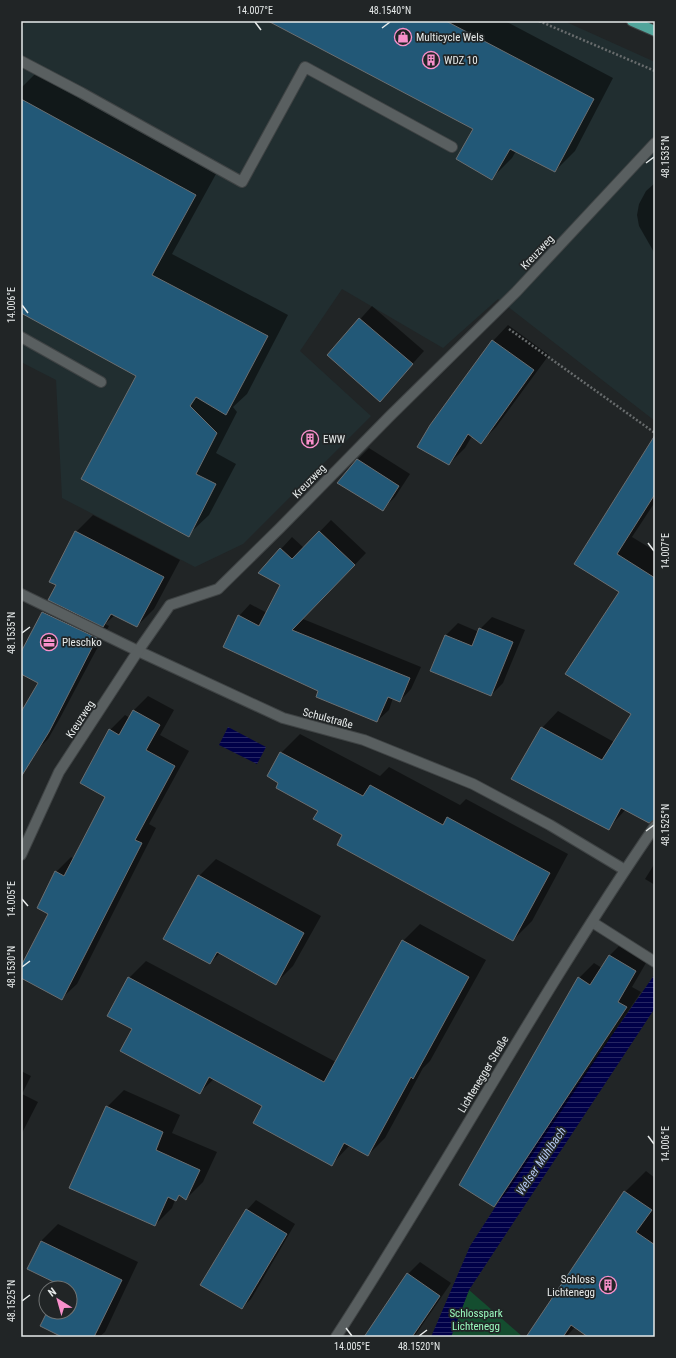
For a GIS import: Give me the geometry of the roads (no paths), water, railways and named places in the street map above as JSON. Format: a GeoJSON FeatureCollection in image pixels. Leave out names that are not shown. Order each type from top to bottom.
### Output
{"type":"FeatureCollection","features":[{"type":"Feature","properties":{"kind":"main road"},"geometry":{"type":"LineString","coordinates":[[632,21],[655,31]]}},
{"type":"Feature","properties":{"kind":"street"},"geometry":{"type":"LineString","coordinates":[[21,61],[242,182],[305,67],[452,147]]}},
{"type":"Feature","properties":{"kind":"street","name":"Kreuzweg"},"geometry":{"type":"LineString","coordinates":[[21,855],[59,772],[170,605],[218,588],[516,292],[655,143]]}},
{"type":"Feature","properties":{"kind":"street"},"geometry":{"type":"LineString","coordinates":[[21,337],[101,382]]}},
{"type":"Feature","properties":{"kind":"street","name":"Schulstraße"},"geometry":{"type":"LineString","coordinates":[[21,594],[138,651],[284,718],[364,740],[473,784],[550,825],[625,870]]}},
{"type":"Feature","properties":{"kind":"street","name":"Lichtenegger Straße"},"geometry":{"type":"LineString","coordinates":[[336,1337],[533,1016],[625,870],[655,826]]}},
{"type":"Feature","properties":{"kind":"street"},"geometry":{"type":"LineString","coordinates":[[592,922],[651,960]]}},
{"type":"Feature","properties":{"kind":"water"},"geometry":{"type":"Polygon","coordinates":[[[228,727],[266,747],[257,764],[219,745],[228,727]]]}},
{"type":"Feature","properties":{"kind":"water","name":"Welser Mühlbach"},"geometry":{"type":"Polygon","coordinates":[[[655,974],[655,1008],[469,1290],[451,1337],[431,1337],[470,1246],[547,1127],[655,974]]]}},
{"type":"Feature","properties":{"kind":"place","name":"Multicycle Wels"},"geometry":{"type":"Point","coordinates":[403,37]}},
{"type":"Feature","properties":{"kind":"place","name":"WDZ 10"},"geometry":{"type":"Point","coordinates":[431,60]}},
{"type":"Feature","properties":{"kind":"place","name":"EWW"},"geometry":{"type":"Point","coordinates":[310,439]}},
{"type":"Feature","properties":{"kind":"place","name":"Pleschko"},"geometry":{"type":"Point","coordinates":[49,642]}},
{"type":"Feature","properties":{"kind":"place","name":"Schloss Lichtenegg"},"geometry":{"type":"Point","coordinates":[608,1285]}},
{"type":"Feature","properties":{"kind":"park label","name":"Schlosspark Lichtenegg"},"geometry":{"type":"Point","coordinates":[476,1319]}}]}
